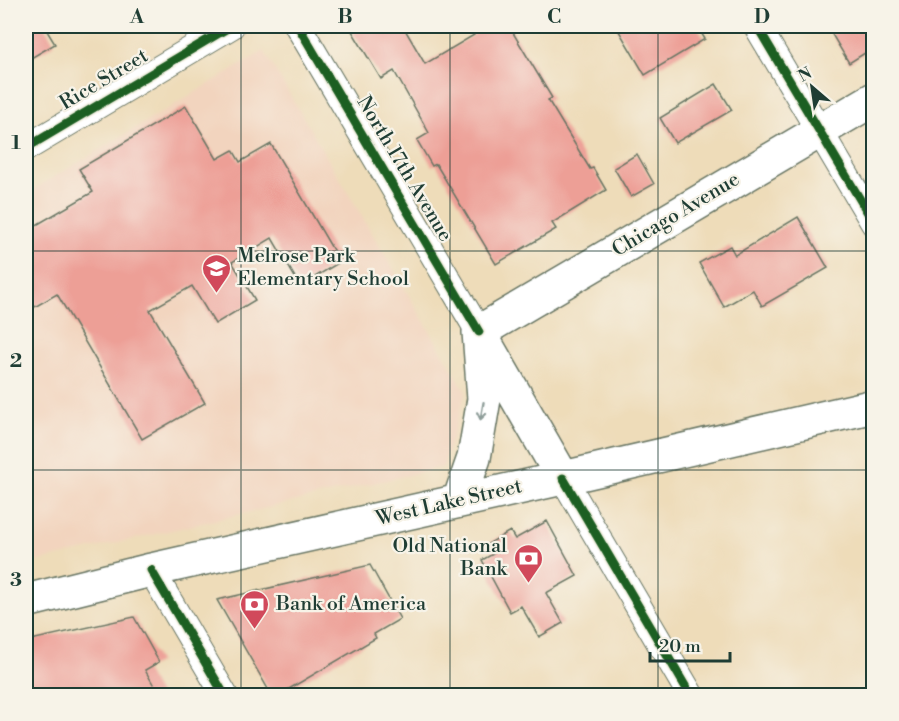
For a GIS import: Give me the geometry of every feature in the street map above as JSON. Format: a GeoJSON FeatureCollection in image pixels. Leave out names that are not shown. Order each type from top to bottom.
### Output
{"type":"FeatureCollection","features":[{"type":"Feature","properties":{"kind":"main road","name":"Chicago Avenue"},"geometry":{"type":"LineString","coordinates":[[479,332],[873,99]]}},
{"type":"Feature","properties":{"kind":"main road","name":"North 17th Avenue"},"geometry":{"type":"LineString","coordinates":[[479,332],[563,478]]}},
{"type":"Feature","properties":{"kind":"main road"},"geometry":{"type":"LineString","coordinates":[[459,501],[474,458],[484,399],[479,332]]}},
{"type":"Feature","properties":{"kind":"main road","name":"West Lake Street"},"geometry":{"type":"LineString","coordinates":[[26,601],[151,570],[873,406]]}},
{"type":"Feature","properties":{"kind":"street","name":"Rice Street"},"geometry":{"type":"LineString","coordinates":[[26,147],[231,26]]}},
{"type":"Feature","properties":{"kind":"street","name":"North 17th Avenue"},"geometry":{"type":"LineString","coordinates":[[298,26],[479,332]]}},
{"type":"Feature","properties":{"kind":"street"},"geometry":{"type":"LineString","coordinates":[[757,26],[873,223]]}},
{"type":"Feature","properties":{"kind":"street","name":"North 17th Avenue"},"geometry":{"type":"LineString","coordinates":[[563,478],[691,696]]}},
{"type":"Feature","properties":{"kind":"street"},"geometry":{"type":"LineString","coordinates":[[151,570],[225,696]]}},
{"type":"Feature","properties":{"kind":"shaded area","name":"Melrose Park Elementary School"},"geometry":{"type":"Polygon","coordinates":[[[264,51],[466,392],[443,467],[26,564],[26,194],[264,51]]]}},
{"type":"Feature","properties":{"kind":"building"},"geometry":{"type":"Polygon","coordinates":[[[26,26],[44,26],[55,44],[26,61],[26,26]]]}},
{"type":"Feature","properties":{"kind":"building"},"geometry":{"type":"Polygon","coordinates":[[[349,26],[403,26],[425,64],[474,35],[468,26],[509,26],[552,98],[548,100],[590,169],[593,168],[606,190],[552,223],[556,229],[496,264],[436,164],[432,166],[417,140],[429,133],[394,71],[381,79],[349,26]]]}},
{"type":"Feature","properties":{"kind":"building"},"geometry":{"type":"Polygon","coordinates":[[[616,26],[697,26],[705,39],[645,75],[616,26]]]}},
{"type":"Feature","properties":{"kind":"building"},"geometry":{"type":"Polygon","coordinates":[[[827,26],[873,26],[873,48],[849,63],[827,26]]]}},
{"type":"Feature","properties":{"kind":"building"},"geometry":{"type":"Polygon","coordinates":[[[716,84],[732,110],[675,143],[660,118],[716,84]]]}},
{"type":"Feature","properties":{"kind":"building"},"geometry":{"type":"Polygon","coordinates":[[[186,106],[217,159],[233,150],[240,162],[271,144],[340,262],[300,286],[272,238],[232,262],[255,300],[215,324],[192,286],[150,310],[205,403],[142,439],[57,294],[26,312],[26,231],[93,192],[79,169],[186,106]]]}},
{"type":"Feature","properties":{"kind":"building"},"geometry":{"type":"Polygon","coordinates":[[[637,154],[654,184],[631,197],[614,168],[637,154]]]}},
{"type":"Feature","properties":{"kind":"building"},"geometry":{"type":"Polygon","coordinates":[[[798,217],[828,268],[762,306],[753,290],[724,307],[699,263],[730,246],[735,255],[798,217]]]}},
{"type":"Feature","properties":{"kind":"building","name":"Old National Bank"},"geometry":{"type":"Polygon","coordinates":[[[547,521],[577,576],[546,593],[563,623],[539,637],[521,606],[510,612],[482,560],[493,554],[488,544],[510,531],[515,539],[547,521]]]}},
{"type":"Feature","properties":{"kind":"building"},"geometry":{"type":"Polygon","coordinates":[[[370,565],[400,619],[374,634],[376,638],[277,696],[272,696],[217,600],[370,565]]]}},
{"type":"Feature","properties":{"kind":"building"},"geometry":{"type":"Polygon","coordinates":[[[134,617],[159,662],[145,670],[160,696],[26,696],[26,641],[134,617]]]}},
{"type":"Feature","properties":{"kind":"cycle path"},"geometry":{"type":"LineString","coordinates":[[26,148],[231,26]]}},
{"type":"Feature","properties":{"kind":"cycle path"},"geometry":{"type":"LineString","coordinates":[[298,26],[479,332]]}},
{"type":"Feature","properties":{"kind":"cycle path"},"geometry":{"type":"LineString","coordinates":[[757,26],[874,223]]}},
{"type":"Feature","properties":{"kind":"cycle path"},"geometry":{"type":"LineString","coordinates":[[563,478],[691,696]]}},
{"type":"Feature","properties":{"kind":"cycle path"},"geometry":{"type":"LineString","coordinates":[[151,570],[225,696]]}},
{"type":"Feature","properties":{"kind":"place","name":"Melrose Park Elementary School"},"geometry":{"type":"Point","coordinates":[216,294]}},
{"type":"Feature","properties":{"kind":"place","name":"Old National Bank"},"geometry":{"type":"Point","coordinates":[528,584]}},
{"type":"Feature","properties":{"kind":"place","name":"Bank of America"},"geometry":{"type":"Point","coordinates":[255,630]}}]}
